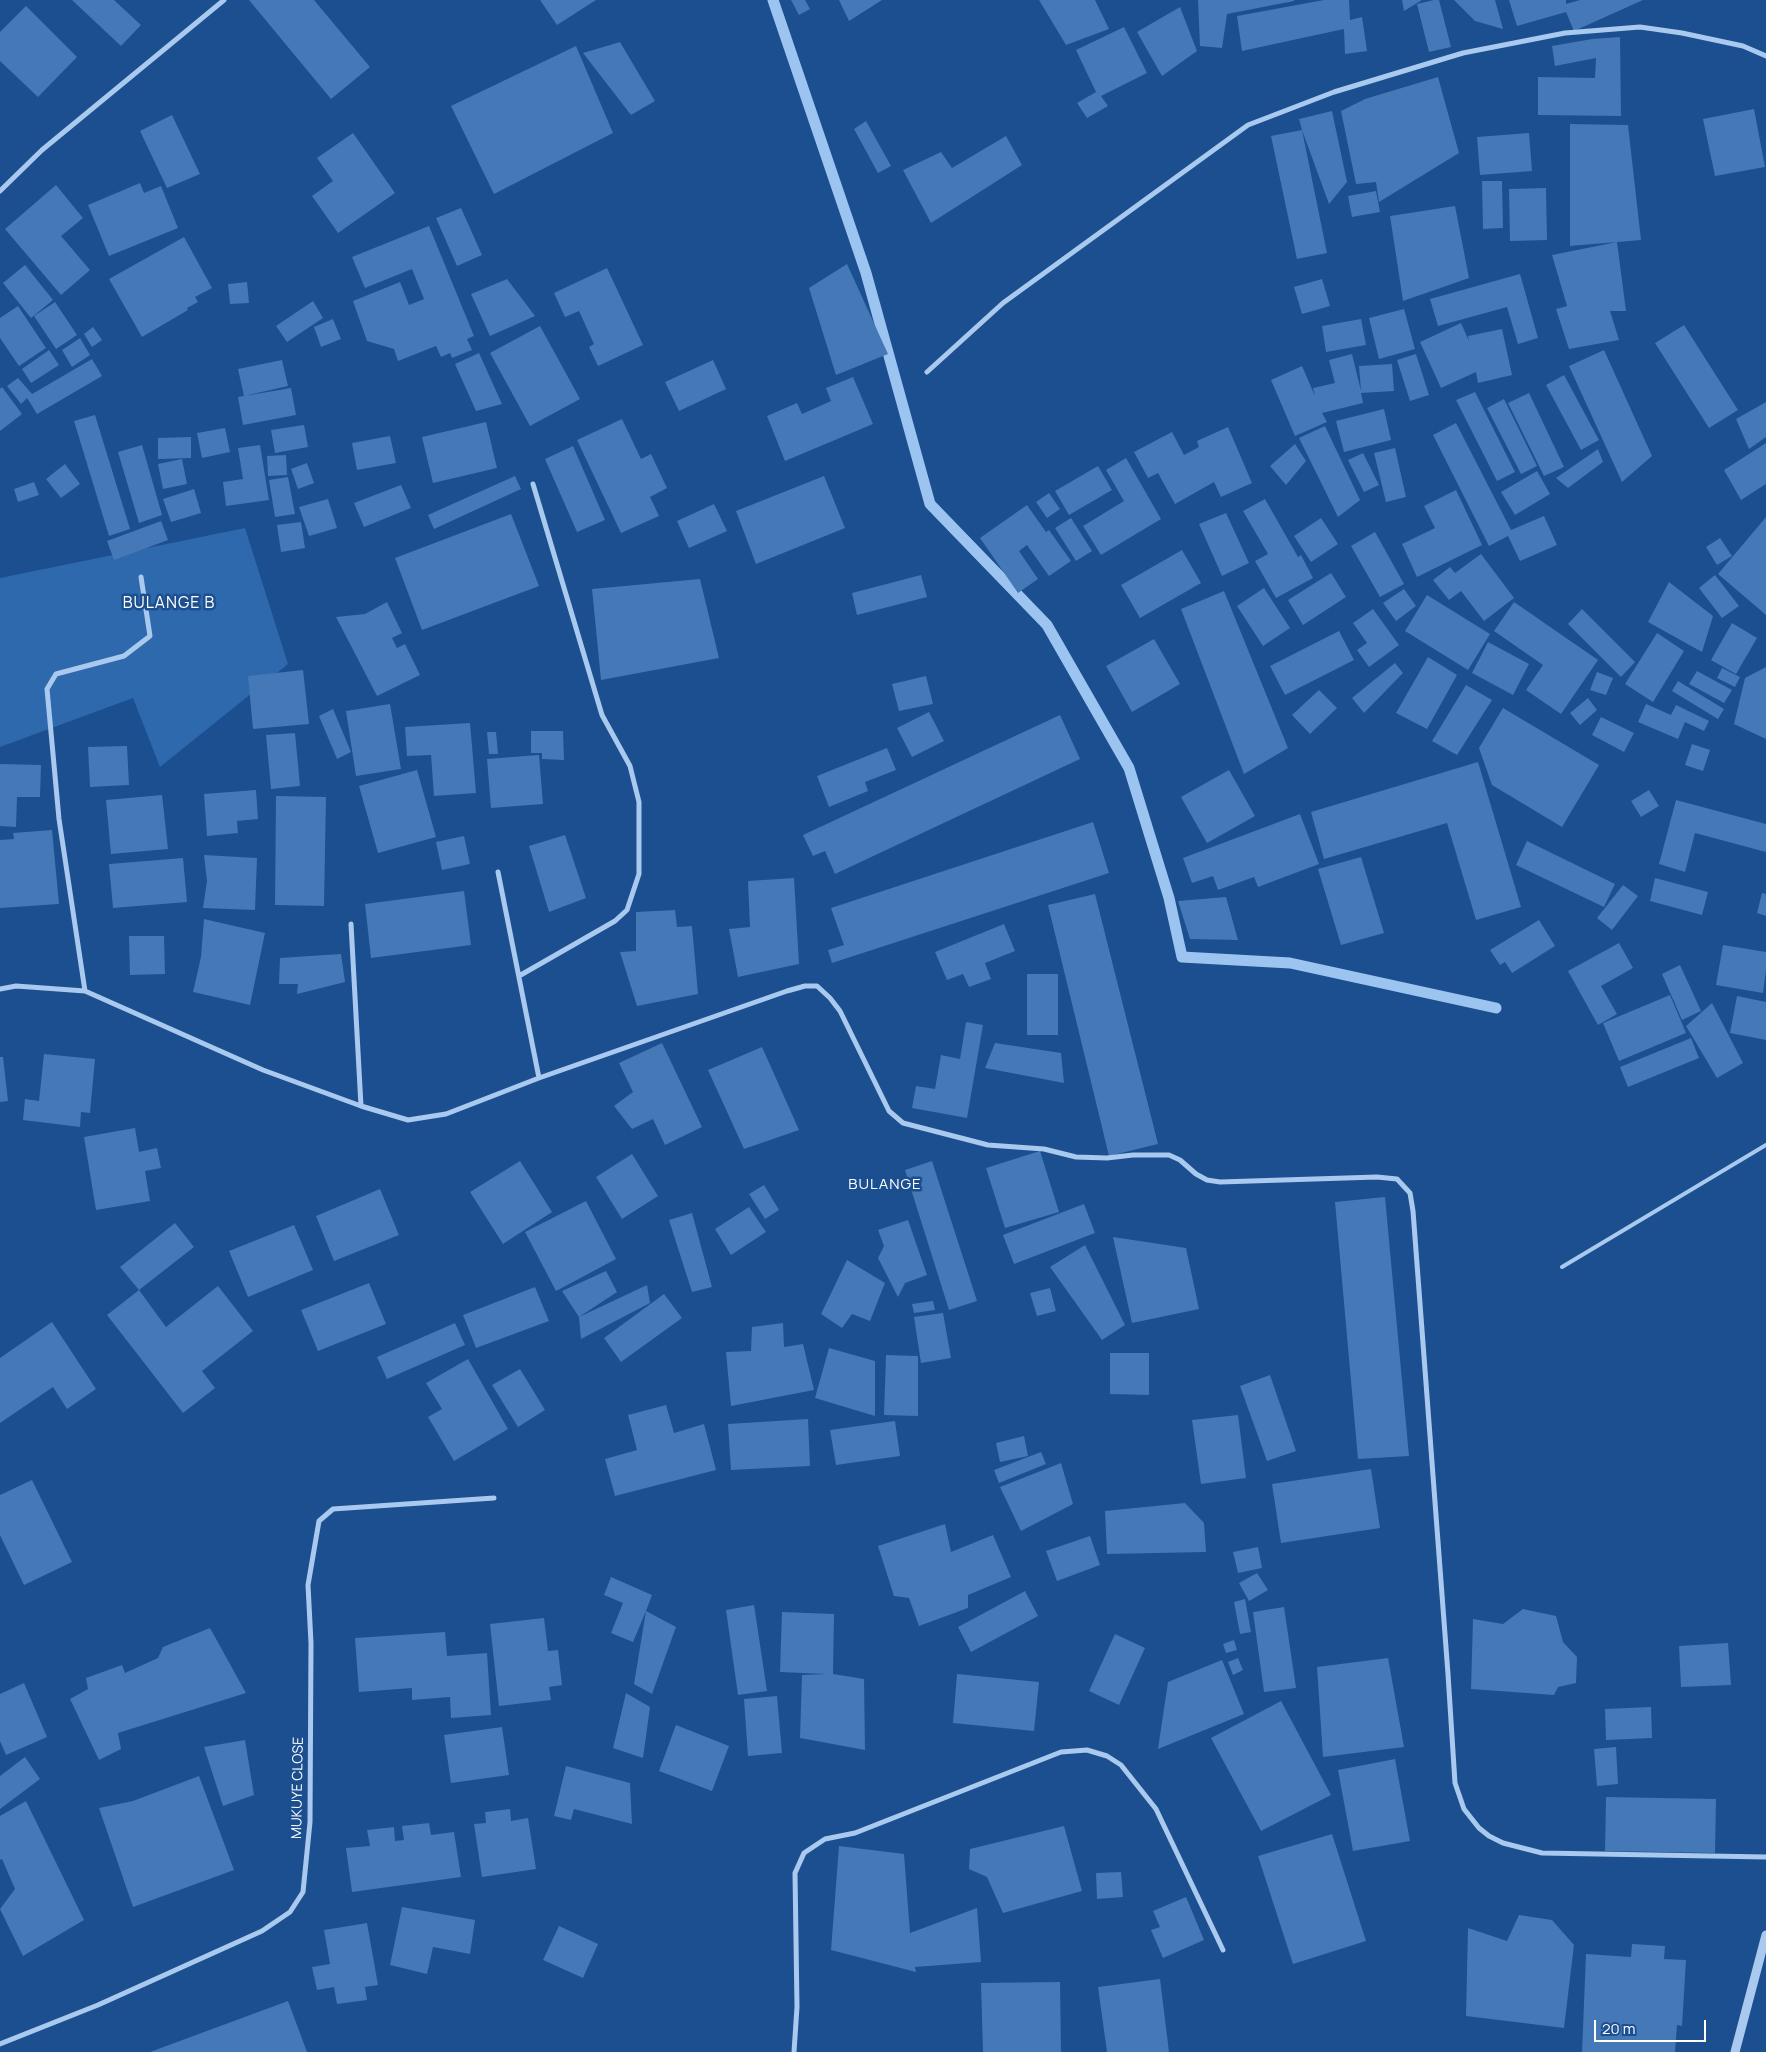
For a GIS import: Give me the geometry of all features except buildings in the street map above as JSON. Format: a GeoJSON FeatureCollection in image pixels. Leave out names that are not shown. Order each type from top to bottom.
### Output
{"type":"FeatureCollection","features":[{"type":"Feature","properties":{"kind":"street"},"geometry":{"type":"LineString","coordinates":[[0,191],[42,150],[224,0]]}},
{"type":"Feature","properties":{"kind":"street"},"geometry":{"type":"LineString","coordinates":[[926,372],[1002,303],[1248,126],[1334,92],[1463,54],[1565,33],[1640,28],[1682,33],[1743,46],[1766,56]]}},
{"type":"Feature","properties":{"kind":"street"},"geometry":{"type":"LineString","coordinates":[[519,976],[615,921],[627,910],[639,874],[639,802],[630,766],[602,715],[532,484]]}},
{"type":"Feature","properties":{"kind":"street"},"geometry":{"type":"LineString","coordinates":[[85,991],[58,818],[46,689],[56,674],[124,656],[150,636],[141,577]]}},
{"type":"Feature","properties":{"kind":"street"},"geometry":{"type":"LineString","coordinates":[[498,872],[539,1078]]}},
{"type":"Feature","properties":{"kind":"street"},"geometry":{"type":"LineString","coordinates":[[351,924],[361,1106]]}},
{"type":"Feature","properties":{"kind":"street"},"geometry":{"type":"LineString","coordinates":[[0,989],[16,986],[85,991],[263,1070],[361,1106],[408,1120],[446,1114],[539,1078],[787,991],[805,986],[817,986],[840,1011],[889,1111],[903,1123],[988,1145],[1044,1149],[1076,1157],[1107,1158],[1133,1155],[1169,1155],[1180,1160],[1196,1174],[1207,1180],[1220,1182],[1377,1177],[1397,1179],[1410,1193],[1413,1211],[1455,1783],[1464,1809],[1479,1828],[1489,1836],[1503,1843],[1542,1853],[1766,1857]]}},
{"type":"Feature","properties":{"kind":"street","name":"MUKUYE CLOSE"},"geometry":{"type":"LineString","coordinates":[[0,2044],[98,2004],[262,1931],[290,1912],[303,1892],[310,1822],[311,1644],[308,1585],[319,1521],[333,1509],[494,1498]]}},
{"type":"Feature","properties":{"kind":"street"},"geometry":{"type":"LineString","coordinates":[[794,2052],[797,2007],[795,1873],[804,1853],[825,1839],[855,1833],[1061,1752],[1087,1750],[1108,1756],[1121,1765],[1156,1809],[1222,1950]]}},
{"type":"Feature","properties":{"kind":"street"},"geometry":{"type":"LineString","coordinates":[[1735,2052],[1766,1935]]}},
{"type":"Feature","properties":{"kind":"lane"},"geometry":{"type":"LineString","coordinates":[[1562,1267],[1766,1145]]}},
{"type":"Feature","properties":{"kind":"shaded area"},"geometry":{"type":"Polygon","coordinates":[[[245,528],[288,664],[160,767],[133,698],[0,747],[0,578],[245,528]]]}},
{"type":"Feature","properties":{"kind":"waterway"},"geometry":{"type":"LineString","coordinates":[[773,0],[866,273],[930,504],[1047,625],[1129,768],[1169,898],[1182,957],[1290,963],[1496,1008]]}},
{"type":"Feature","properties":{"kind":"district","name":"BULANGE B"},"geometry":{"type":"Point","coordinates":[169,604]}},
{"type":"Feature","properties":{"kind":"district","name":"BULANGE"},"geometry":{"type":"Point","coordinates":[885,1185]}}]}
